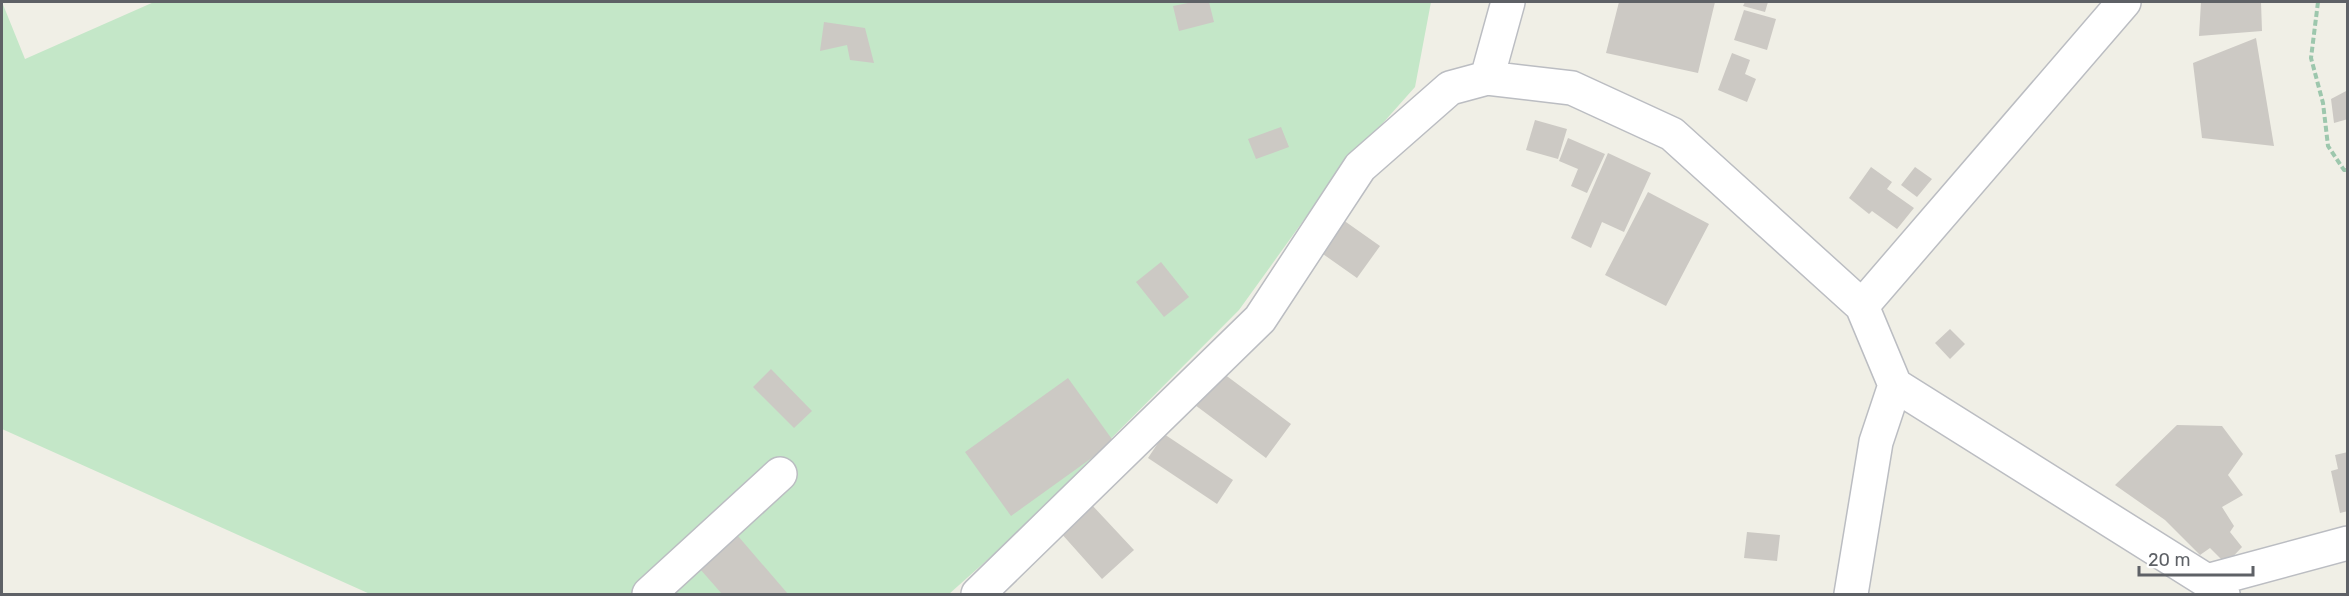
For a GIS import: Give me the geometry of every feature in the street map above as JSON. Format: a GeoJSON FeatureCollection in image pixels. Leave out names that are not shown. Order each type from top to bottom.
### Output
{"type":"FeatureCollection","features":[{"type":"Feature","properties":{"kind":"street"},"geometry":{"type":"LineString","coordinates":[[1487,78],[1508,2]]}},
{"type":"Feature","properties":{"kind":"street"},"geometry":{"type":"LineString","coordinates":[[1862,306],[2124,2]]}},
{"type":"Feature","properties":{"kind":"street"},"geometry":{"type":"LineString","coordinates":[[978,594],[1260,319],[1360,167],[1450,88],[1487,78],[1572,88],[1672,134],[1862,306],[1895,385],[2215,588],[2348,543]]}},
{"type":"Feature","properties":{"kind":"street"},"geometry":{"type":"LineString","coordinates":[[1851,594],[1876,442],[1895,385]]}},
{"type":"Feature","properties":{"kind":"street"},"geometry":{"type":"LineString","coordinates":[[667,589],[780,474]]}},
{"type":"Feature","properties":{"kind":"path"},"geometry":{"type":"LineString","coordinates":[[2318,2],[2311,58],[2323,103],[2328,146],[2344,170],[2348,170]]}},
{"type":"Feature","properties":{"kind":"green space"},"geometry":{"type":"Polygon","coordinates":[[[2,2],[25,59],[154,2],[1431,2],[1415,87],[1334,178],[1239,310],[1013,537],[949,594],[370,594],[2,429],[2,2]]]}},
{"type":"Feature","properties":{"kind":"building"},"geometry":{"type":"Polygon","coordinates":[[[1209,2],[1214,22],[1179,31],[1173,6],[1209,2]]]}},
{"type":"Feature","properties":{"kind":"building"},"geometry":{"type":"Polygon","coordinates":[[[1619,2],[1715,2],[1698,73],[1606,53],[1619,2]]]}},
{"type":"Feature","properties":{"kind":"building"},"geometry":{"type":"Polygon","coordinates":[[[1745,2],[1768,2],[1765,12],[1743,6],[1745,2]]]}},
{"type":"Feature","properties":{"kind":"building"},"geometry":{"type":"Polygon","coordinates":[[[2201,2],[2261,2],[2262,31],[2199,36],[2201,2]]]}},
{"type":"Feature","properties":{"kind":"building"},"geometry":{"type":"Polygon","coordinates":[[[1744,10],[1776,19],[1767,50],[1734,40],[1744,10]]]}},
{"type":"Feature","properties":{"kind":"building"},"geometry":{"type":"Polygon","coordinates":[[[824,22],[865,28],[874,63],[850,60],[847,45],[820,51],[824,22]]]}},
{"type":"Feature","properties":{"kind":"building"},"geometry":{"type":"Polygon","coordinates":[[[2256,38],[2274,146],[2202,138],[2193,63],[2256,38]]]}},
{"type":"Feature","properties":{"kind":"building"},"geometry":{"type":"Polygon","coordinates":[[[1732,53],[1750,60],[1745,74],[1756,79],[1747,102],[1718,90],[1732,53]]]}},
{"type":"Feature","properties":{"kind":"building"},"geometry":{"type":"Polygon","coordinates":[[[2348,90],[2348,119],[2334,123],[2331,99],[2348,90]]]}},
{"type":"Feature","properties":{"kind":"building"},"geometry":{"type":"Polygon","coordinates":[[[1535,120],[1567,129],[1558,159],[1526,150],[1535,120]]]}},
{"type":"Feature","properties":{"kind":"building"},"geometry":{"type":"Polygon","coordinates":[[[1281,127],[1289,147],[1256,159],[1248,139],[1281,127]]]}},
{"type":"Feature","properties":{"kind":"building"},"geometry":{"type":"Polygon","coordinates":[[[1568,138],[1605,154],[1587,193],[1571,186],[1578,169],[1559,161],[1568,138]]]}},
{"type":"Feature","properties":{"kind":"building"},"geometry":{"type":"Polygon","coordinates":[[[1608,153],[1651,173],[1624,232],[1602,222],[1591,248],[1571,238],[1608,153]]]}},
{"type":"Feature","properties":{"kind":"building"},"geometry":{"type":"Polygon","coordinates":[[[1871,167],[1892,182],[1887,189],[1914,208],[1897,229],[1872,211],[1869,214],[1849,198],[1871,167]]]}},
{"type":"Feature","properties":{"kind":"building"},"geometry":{"type":"Polygon","coordinates":[[[1915,167],[1932,179],[1917,197],[1901,185],[1915,167]]]}},
{"type":"Feature","properties":{"kind":"building"},"geometry":{"type":"Polygon","coordinates":[[[1648,192],[1709,224],[1666,306],[1605,275],[1648,192]]]}},
{"type":"Feature","properties":{"kind":"building"},"geometry":{"type":"Polygon","coordinates":[[[1336,215],[1380,246],[1357,278],[1313,247],[1336,215]]]}},
{"type":"Feature","properties":{"kind":"building"},"geometry":{"type":"Polygon","coordinates":[[[1161,262],[1189,297],[1164,317],[1136,282],[1161,262]]]}},
{"type":"Feature","properties":{"kind":"building"},"geometry":{"type":"Polygon","coordinates":[[[1950,329],[1965,344],[1950,359],[1935,343],[1950,329]]]}},
{"type":"Feature","properties":{"kind":"building"},"geometry":{"type":"Polygon","coordinates":[[[1216,368],[1291,424],[1266,458],[1191,402],[1216,368]]]}},
{"type":"Feature","properties":{"kind":"building"},"geometry":{"type":"Polygon","coordinates":[[[771,369],[812,411],[794,428],[753,387],[771,369]]]}},
{"type":"Feature","properties":{"kind":"building"},"geometry":{"type":"Polygon","coordinates":[[[1068,378],[1114,442],[1011,516],[965,452],[1068,378]]]}},
{"type":"Feature","properties":{"kind":"building"},"geometry":{"type":"Polygon","coordinates":[[[2177,425],[2222,426],[2243,454],[2228,475],[2243,495],[2222,507],[2234,526],[2230,532],[2242,547],[2226,564],[2210,548],[2200,555],[2165,520],[2115,485],[2177,425]]]}},
{"type":"Feature","properties":{"kind":"building"},"geometry":{"type":"Polygon","coordinates":[[[1164,434],[1233,480],[1217,504],[1148,458],[1164,434]]]}},
{"type":"Feature","properties":{"kind":"building"},"geometry":{"type":"Polygon","coordinates":[[[2348,452],[2348,511],[2340,513],[2331,471],[2338,469],[2335,455],[2348,452]]]}},
{"type":"Feature","properties":{"kind":"building"},"geometry":{"type":"Polygon","coordinates":[[[1091,504],[1134,550],[1102,579],[1060,532],[1091,504]]]}},
{"type":"Feature","properties":{"kind":"building"},"geometry":{"type":"Polygon","coordinates":[[[1747,532],[1780,535],[1777,561],[1744,558],[1747,532]]]}},
{"type":"Feature","properties":{"kind":"building"},"geometry":{"type":"Polygon","coordinates":[[[738,536],[788,594],[722,594],[700,569],[738,536]]]}}]}
